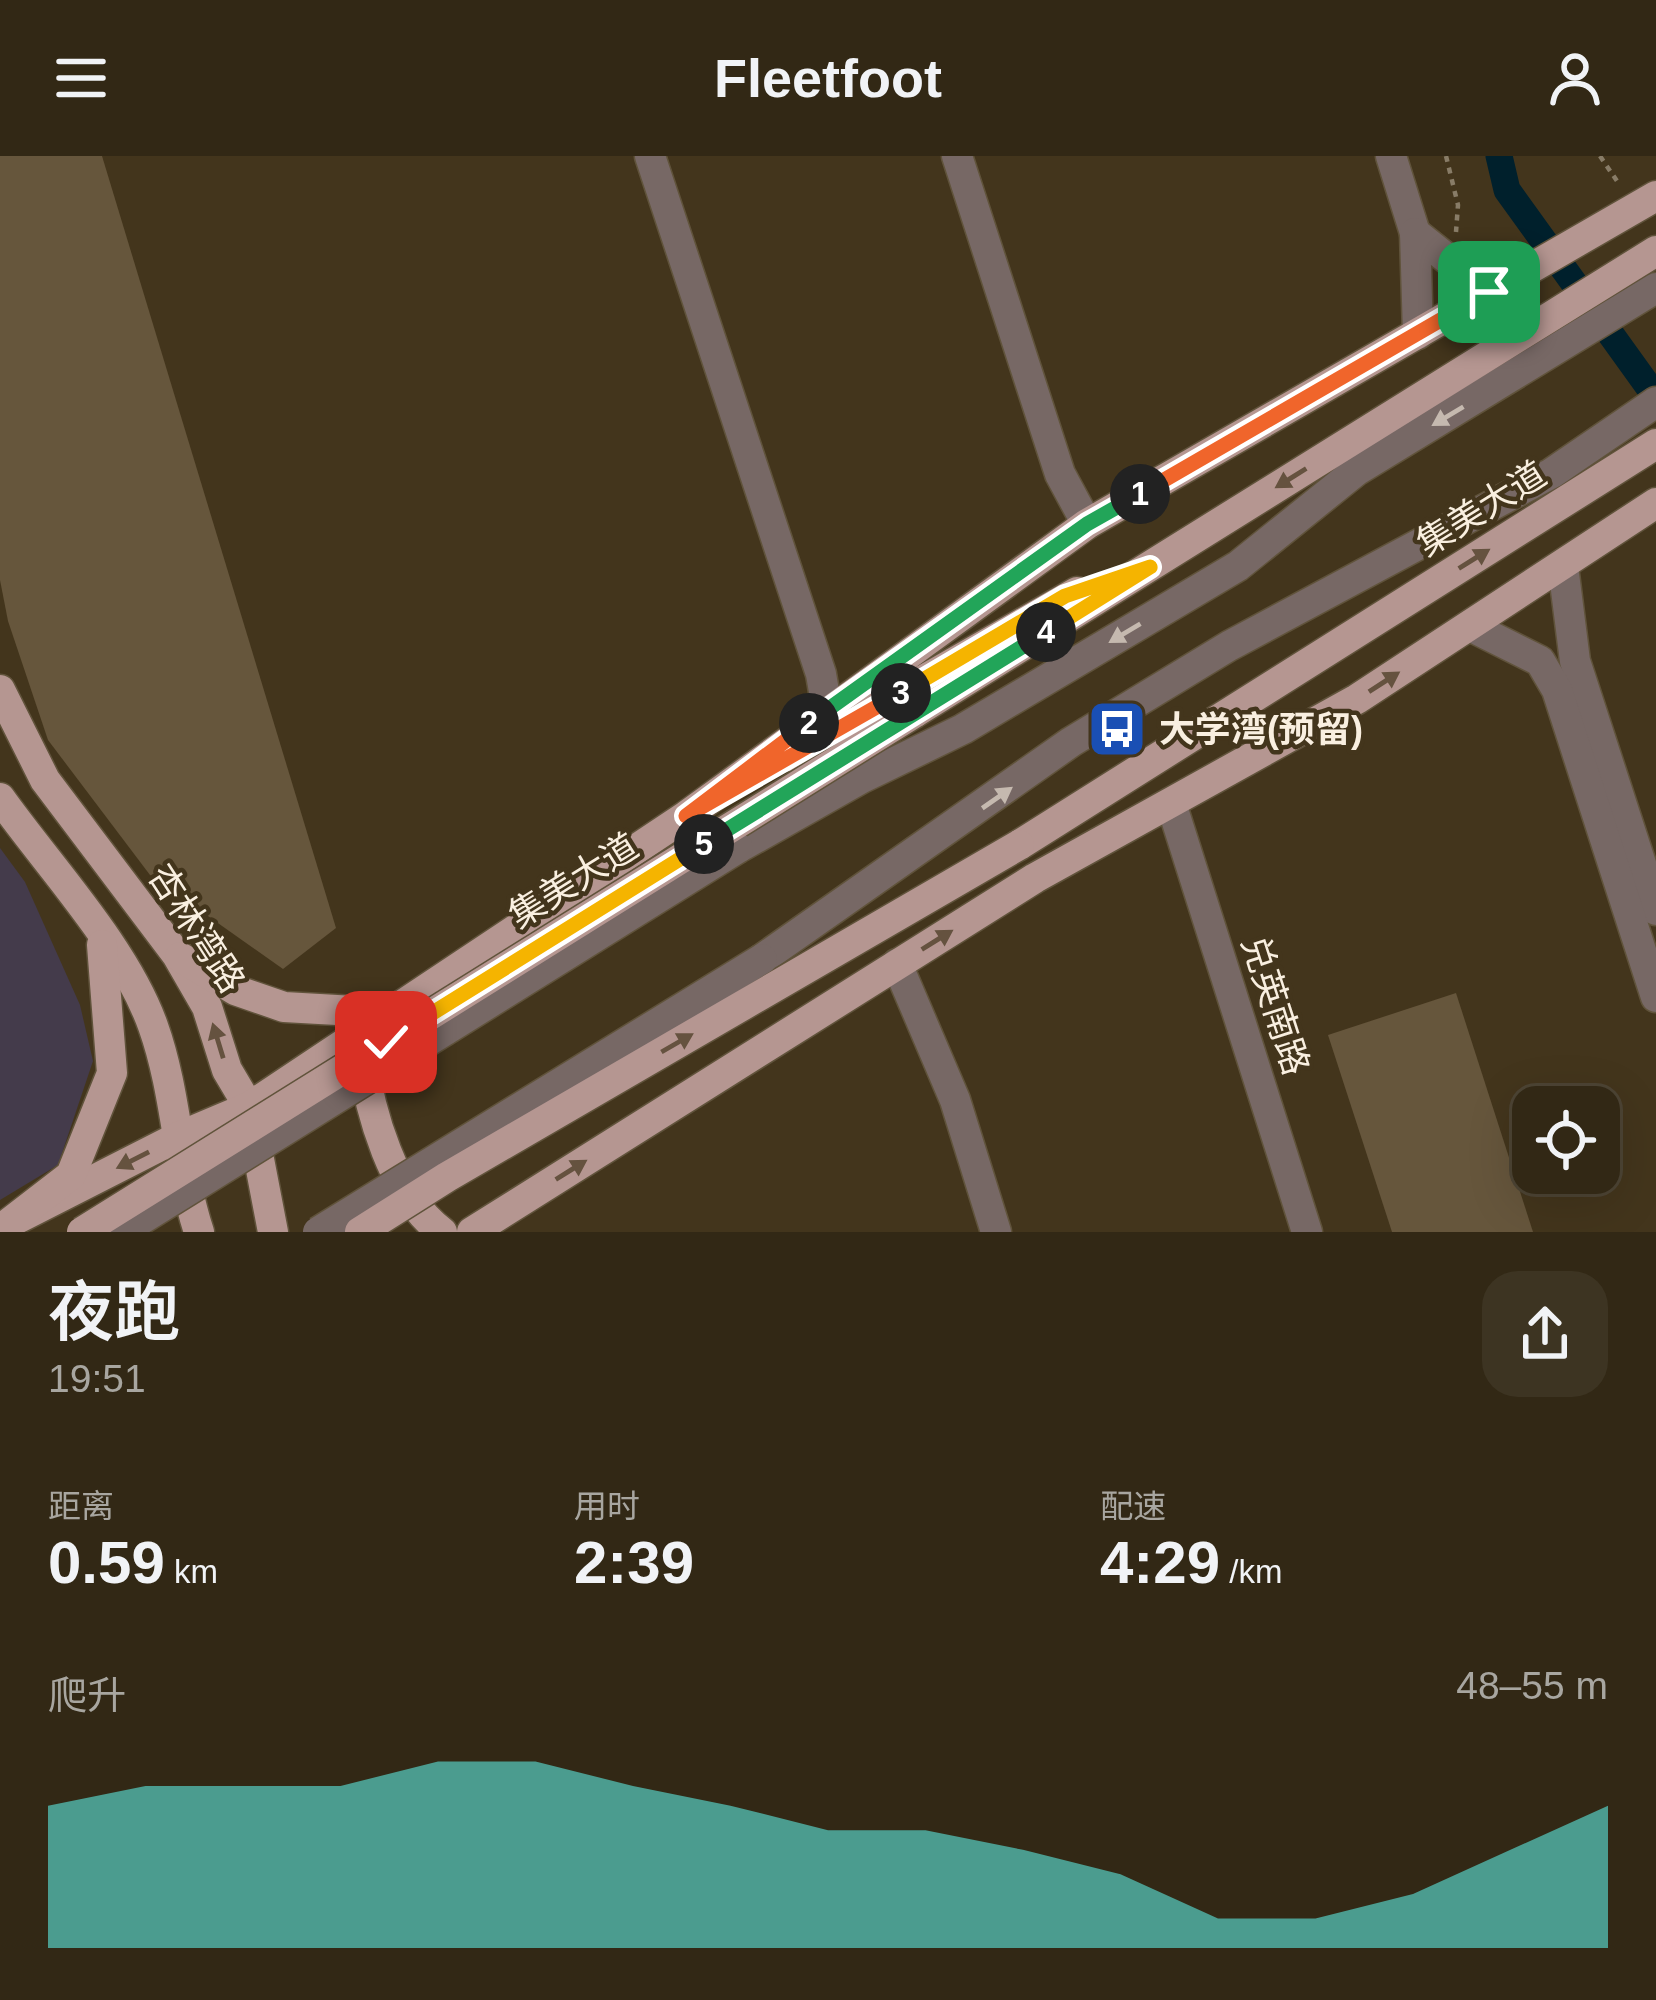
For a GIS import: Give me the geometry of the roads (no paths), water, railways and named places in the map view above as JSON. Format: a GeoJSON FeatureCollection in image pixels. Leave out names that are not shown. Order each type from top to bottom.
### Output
{"type":"FeatureCollection","features":[{"type":"Feature","properties":{"kind":"main road"},"geometry":{"type":"LineString","coordinates":[[17,1227],[178,1137],[250,1107],[686,816],[1087,524],[1656,196]]}},
{"type":"Feature","properties":{"kind":"main road","name":"集美大道"},"geometry":{"type":"LineString","coordinates":[[82,1232],[1532,325],[1651,273]]}},
{"type":"Feature","properties":{"kind":"main road","name":"集美大道"},"geometry":{"type":"LineString","coordinates":[[360,1232],[1019,845],[1656,444]]}},
{"type":"Feature","properties":{"kind":"main road"},"geometry":{"type":"LineString","coordinates":[[472,1232],[1035,878],[1357,699],[1654,504]]}},
{"type":"Feature","properties":{"kind":"main road"},"geometry":{"type":"LineString","coordinates":[[686,816],[1065,596],[1150,567]]}},
{"type":"Feature","properties":{"kind":"main road","name":"杏林湾路"},"geometry":{"type":"LineString","coordinates":[[0,690],[45,780],[177,955],[207,1007],[227,1070],[250,1107],[273,1232]]}},
{"type":"Feature","properties":{"kind":"main road"},"geometry":{"type":"LineString","coordinates":[[0,798],[101,933],[152,1022],[175,1100],[178,1137],[199,1232]]}},
{"type":"Feature","properties":{"kind":"main road"},"geometry":{"type":"LineString","coordinates":[[17,1227],[71,1175],[112,1073],[101,933]]}},
{"type":"Feature","properties":{"kind":"main road"},"geometry":{"type":"LineString","coordinates":[[177,955],[235,990],[284,1006],[380,1020]]}},
{"type":"Feature","properties":{"kind":"main road"},"geometry":{"type":"LineString","coordinates":[[380,1020],[361,1043],[366,1084],[394,1166],[416,1205],[442,1232]]}},
{"type":"Feature","properties":{"kind":"main road"},"geometry":{"type":"LineString","coordinates":[[483,1232],[511,1208]]}},
{"type":"Feature","properties":{"kind":"street"},"geometry":{"type":"LineString","coordinates":[[650,156],[821,674],[827,709]]}},
{"type":"Feature","properties":{"kind":"street"},"geometry":{"type":"LineString","coordinates":[[957,156],[1060,473],[1087,524]]}},
{"type":"Feature","properties":{"kind":"street"},"geometry":{"type":"LineString","coordinates":[[1391,156],[1415,233],[1418,334]]}},
{"type":"Feature","properties":{"kind":"street"},"geometry":{"type":"LineString","coordinates":[[1415,233],[1497,290]]}},
{"type":"Feature","properties":{"kind":"street"},"geometry":{"type":"LineString","coordinates":[[121,1232],[739,848],[862,778],[962,729],[1238,566],[1356,472],[1548,355],[1651,273]]}},
{"type":"Feature","properties":{"kind":"street"},"geometry":{"type":"LineString","coordinates":[[318,1232],[762,959],[1108,719],[1229,646],[1552,473],[1656,402]]}},
{"type":"Feature","properties":{"kind":"street"},"geometry":{"type":"LineString","coordinates":[[1563,566],[1575,662],[1656,910]]}},
{"type":"Feature","properties":{"kind":"street"},"geometry":{"type":"LineString","coordinates":[[1470,626],[1540,662],[1557,690],[1656,997]]}},
{"type":"Feature","properties":{"kind":"street","name":"兑英南路"},"geometry":{"type":"LineString","coordinates":[[1171,802],[1307,1232]]}},
{"type":"Feature","properties":{"kind":"street"},"geometry":{"type":"LineString","coordinates":[[897,964],[955,1100],[996,1232]]}},
{"type":"Feature","properties":{"kind":"waterway"},"geometry":{"type":"LineString","coordinates":[[1499,156],[1507,190],[1656,397]]}},
{"type":"Feature","properties":{"kind":"place","name":"大学湾(预留)"},"geometry":{"type":"Point","coordinates":[1117,729]}}]}
